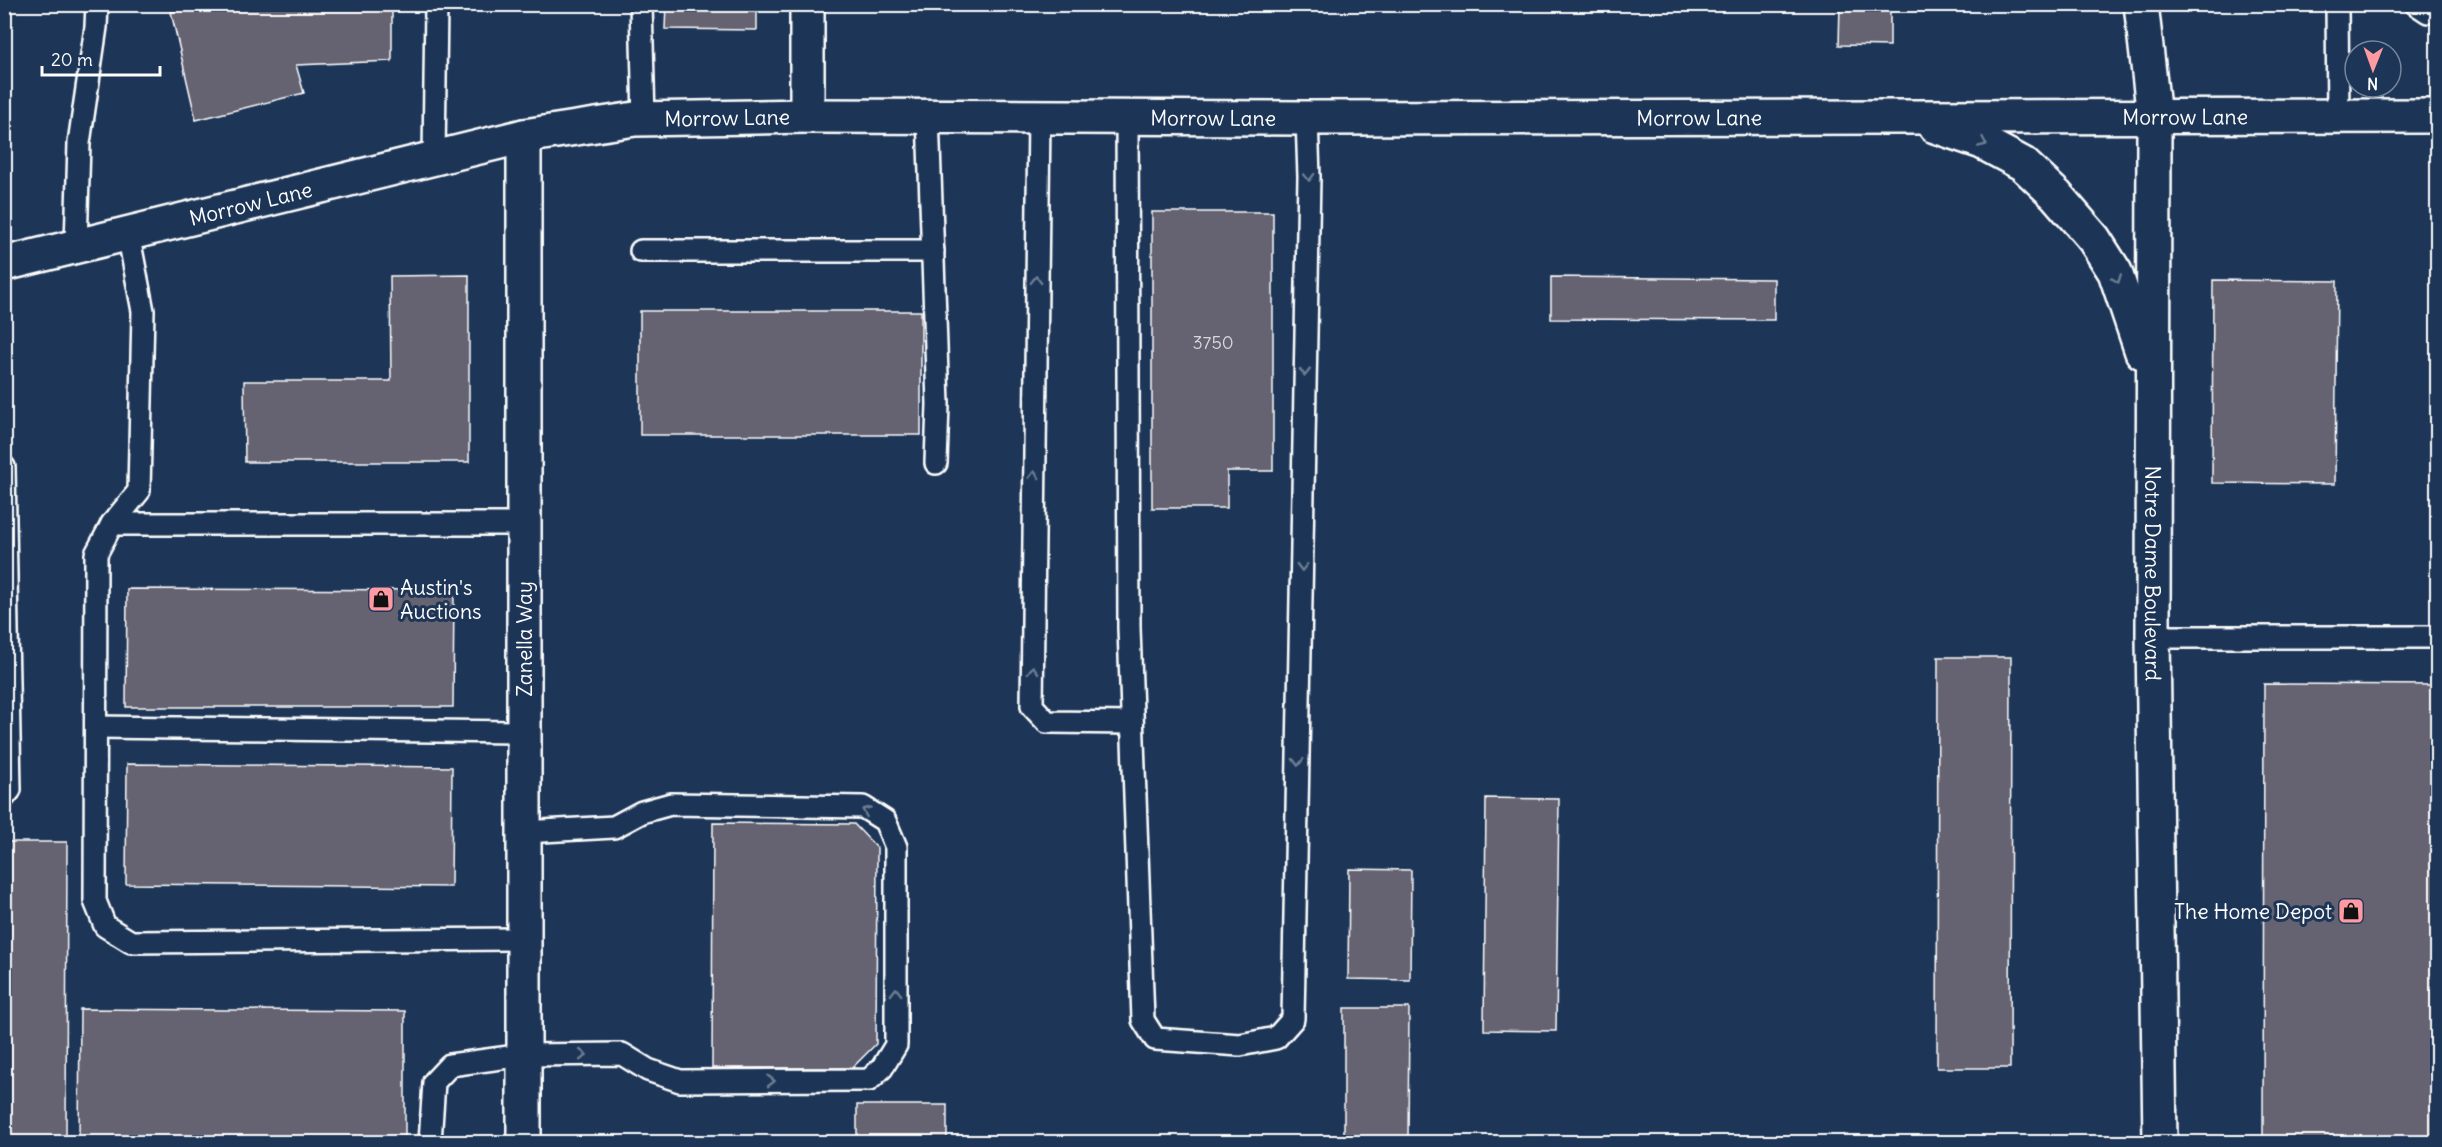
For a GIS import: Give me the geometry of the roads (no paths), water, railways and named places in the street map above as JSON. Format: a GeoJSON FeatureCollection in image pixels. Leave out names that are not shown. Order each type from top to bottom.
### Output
{"type":"FeatureCollection","features":[{"type":"Feature","properties":{"kind":"street"},"geometry":{"type":"LineString","coordinates":[[807,4],[807,116]]}},
{"type":"Feature","properties":{"kind":"street","name":"Notre Dame Boulevard"},"geometry":{"type":"LineString","coordinates":[[2140,4],[2154,117],[2153,637],[2160,1143]]}},
{"type":"Feature","properties":{"kind":"street","name":"Morrow Lane"},"geometry":{"type":"LineString","coordinates":[[4,264],[524,136],[644,119],[807,116],[1127,118],[2438,116]]}},
{"type":"Feature","properties":{"kind":"street"},"geometry":{"type":"LineString","coordinates":[[1908,117],[1982,142],[2023,164],[2056,195],[2094,239],[2115,272],[2152,389]]}},
{"type":"Feature","properties":{"kind":"street","name":"Zanella Way"},"geometry":{"type":"LineString","coordinates":[[524,136],[524,1143]]}},
{"type":"Feature","properties":{"kind":"lane"},"geometry":{"type":"LineString","coordinates":[[76,246],[79,143],[96,27],[97,4]]}},
{"type":"Feature","properties":{"kind":"lane"},"geometry":{"type":"LineString","coordinates":[[434,158],[436,4]]}},
{"type":"Feature","properties":{"kind":"lane"},"geometry":{"type":"LineString","coordinates":[[641,4],[644,119]]}},
{"type":"Feature","properties":{"kind":"lane"},"geometry":{"type":"LineString","coordinates":[[2337,4],[2338,117]]}},
{"type":"Feature","properties":{"kind":"lane"},"geometry":{"type":"LineString","coordinates":[[2416,4],[2428,12],[2438,10]]}},
{"type":"Feature","properties":{"kind":"lane"},"geometry":{"type":"LineString","coordinates":[[928,116],[938,404],[936,463]]}},
{"type":"Feature","properties":{"kind":"lane"},"geometry":{"type":"LineString","coordinates":[[1039,117],[1032,706],[1047,722],[1132,723]]}},
{"type":"Feature","properties":{"kind":"lane"},"geometry":{"type":"LineString","coordinates":[[1127,118],[1129,628],[1143,1020],[1155,1039],[1240,1046],[1276,1038],[1293,1019],[1309,189],[1307,118]]}},
{"type":"Feature","properties":{"kind":"lane"},"geometry":{"type":"LineString","coordinates":[[128,233],[143,311],[139,491],[112,524],[96,554],[95,901],[105,926],[131,942],[524,939]]}},
{"type":"Feature","properties":{"kind":"lane"},"geometry":{"type":"LineString","coordinates":[[641,251],[933,251]]}},
{"type":"Feature","properties":{"kind":"lane"},"geometry":{"type":"LineString","coordinates":[[4,467],[10,790],[4,797]]}},
{"type":"Feature","properties":{"kind":"lane"},"geometry":{"type":"LineString","coordinates":[[112,524],[524,524]]}},
{"type":"Feature","properties":{"kind":"lane"},"geometry":{"type":"LineString","coordinates":[[2153,637],[2438,637]]}},
{"type":"Feature","properties":{"kind":"lane"},"geometry":{"type":"LineString","coordinates":[[96,727],[524,732]]}},
{"type":"Feature","properties":{"kind":"lane"},"geometry":{"type":"LineString","coordinates":[[430,1143],[434,1082],[450,1065],[524,1055],[622,1054],[648,1070],[680,1081],[869,1080],[882,1068],[896,1045],[896,847],[885,821],[863,807],[671,804],[642,812],[614,827],[524,832]]}},
{"type":"Feature","properties":{"kind":"place","name":"Austin's Auctions"},"geometry":{"type":"Point","coordinates":[381,599]}},
{"type":"Feature","properties":{"kind":"place","name":"The Home Depot"},"geometry":{"type":"Point","coordinates":[2351,911]}}]}
